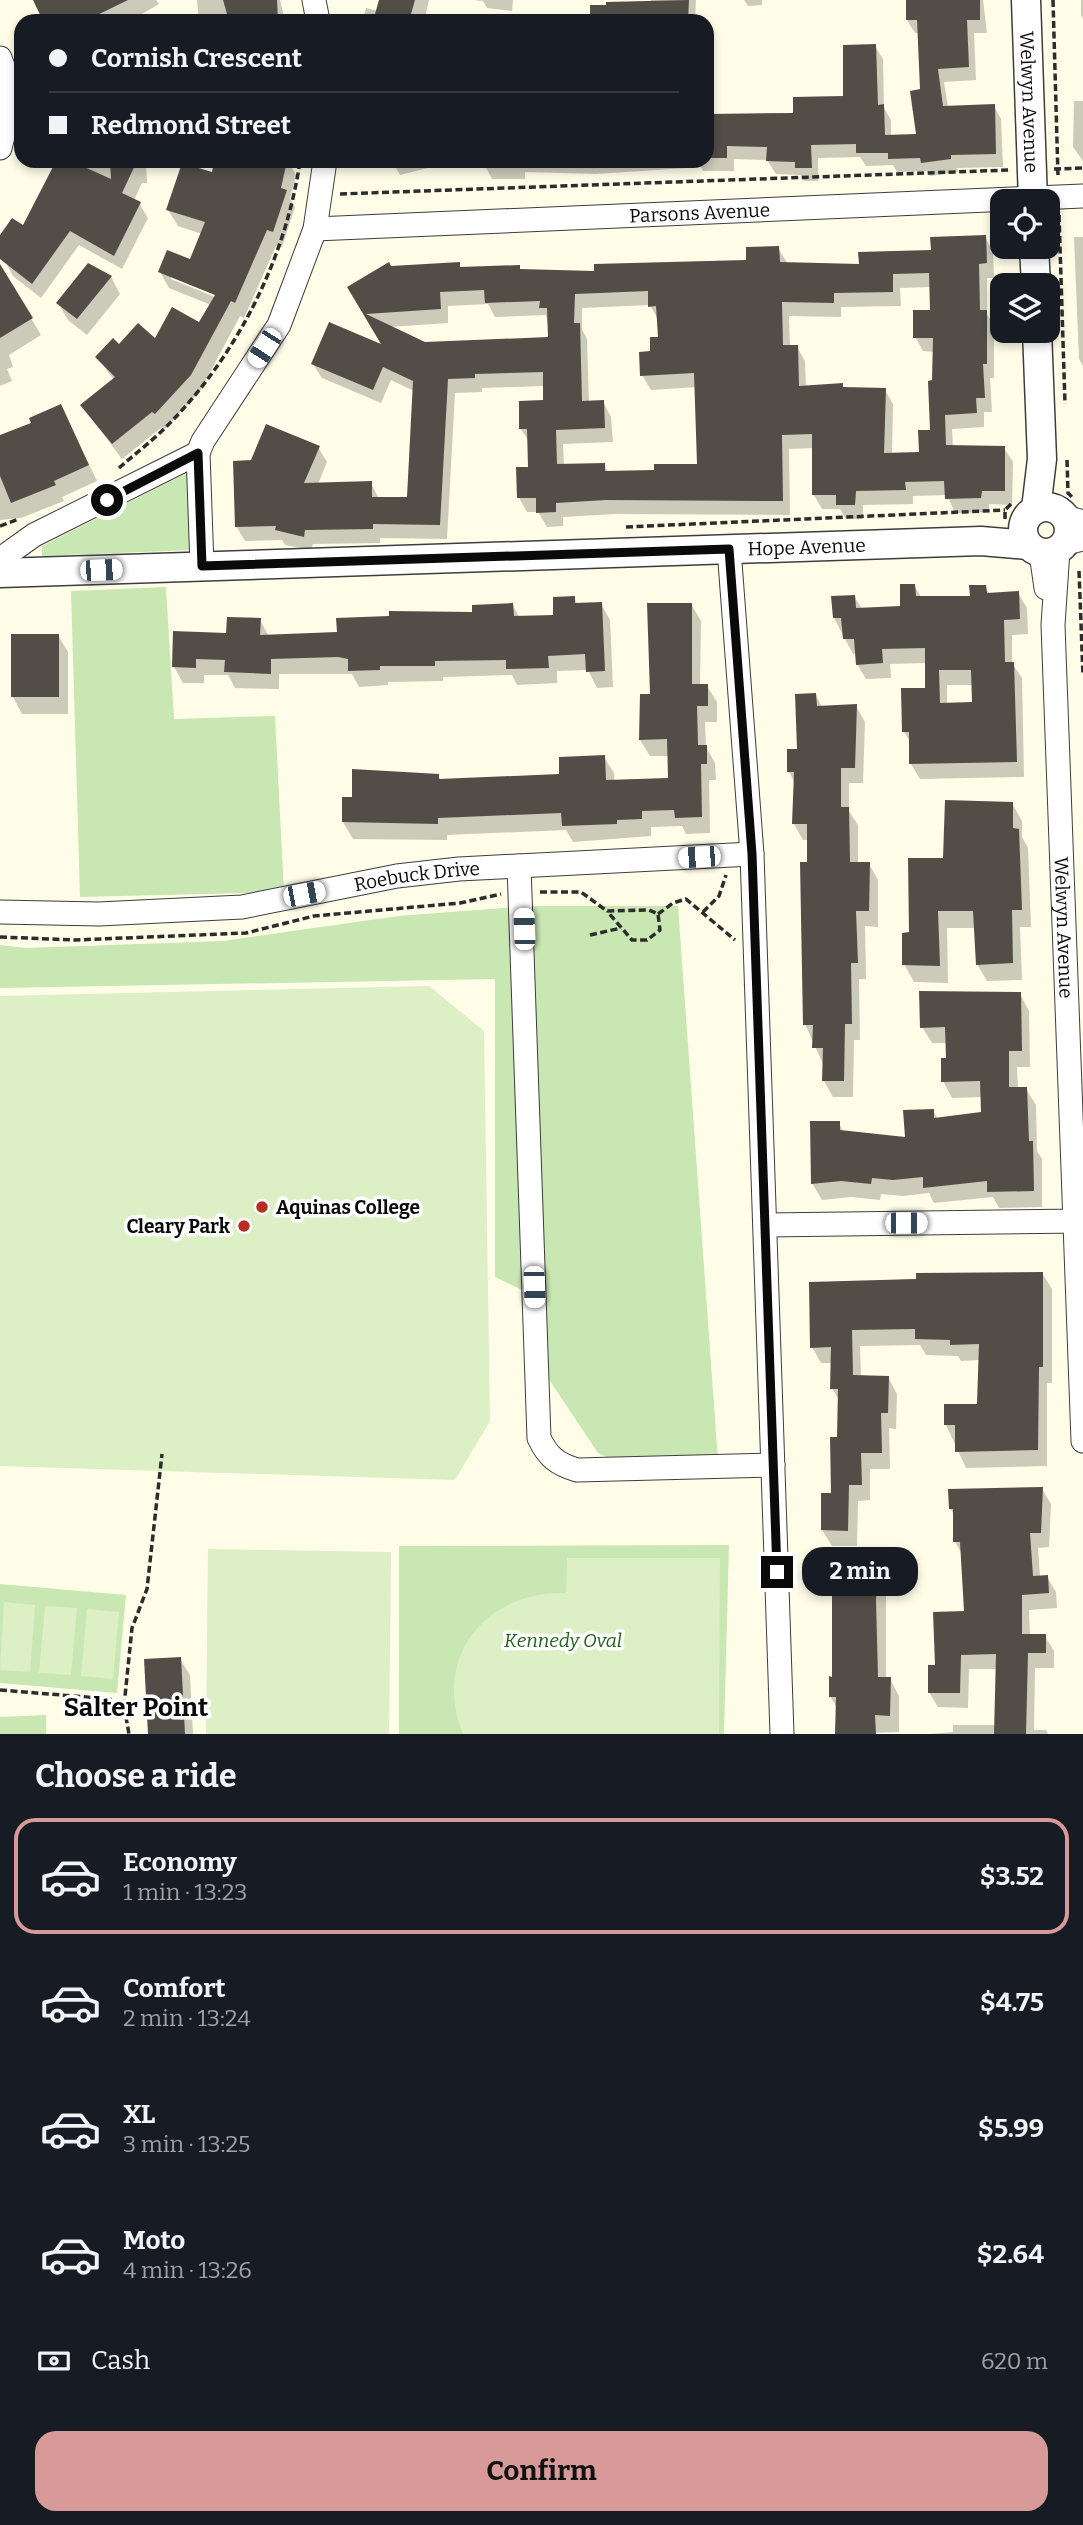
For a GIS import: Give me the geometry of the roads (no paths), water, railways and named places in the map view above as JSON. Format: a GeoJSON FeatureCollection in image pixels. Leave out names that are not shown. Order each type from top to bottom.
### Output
{"type":"FeatureCollection","features":[{"type":"Feature","properties":{"kind":"street","name":"Welwyn Avenue"},"geometry":{"type":"LineString","coordinates":[[1026,0],[1045,169],[1042,189]]}},
{"type":"Feature","properties":{"kind":"street"},"geometry":{"type":"LineString","coordinates":[[0,58],[6,72],[3,138]]}},
{"type":"Feature","properties":{"kind":"street"},"geometry":{"type":"LineString","coordinates":[[202,566],[198,453],[203,441],[279,326],[315,229],[324,168]]}},
{"type":"Feature","properties":{"kind":"street","name":"Parsons Avenue"},"geometry":{"type":"LineString","coordinates":[[1060,198],[1083,196]]}},
{"type":"Feature","properties":{"kind":"street","name":"Parsons Avenue"},"geometry":{"type":"LineString","coordinates":[[315,229],[990,201]]}},
{"type":"Feature","properties":{"kind":"street","name":"Welwyn Avenue"},"geometry":{"type":"LineString","coordinates":[[1039,343],[1054,456],[1053,625],[1078,1222],[1083,1441]]}},
{"type":"Feature","properties":{"kind":"street"},"geometry":{"type":"LineString","coordinates":[[0,568],[6,555],[29,526],[198,453]]}},
{"type":"Feature","properties":{"kind":"street","name":"Hope Avenue"},"geometry":{"type":"LineString","coordinates":[[0,573],[981,541],[1052,527]]}},
{"type":"Feature","properties":{"kind":"street"},"geometry":{"type":"LineString","coordinates":[[729,549],[752,854],[782,1734]]}},
{"type":"Feature","properties":{"kind":"street","name":"Roebuck Drive"},"geometry":{"type":"LineString","coordinates":[[0,912],[99,914],[242,907],[397,876],[519,866],[752,854]]}},
{"type":"Feature","properties":{"kind":"street"},"geometry":{"type":"LineString","coordinates":[[519,866],[539,1438],[546,1454],[560,1465],[577,1470],[773,1465]]}},
{"type":"Feature","properties":{"kind":"street"},"geometry":{"type":"LineString","coordinates":[[766,1224],[1078,1222]]}},
{"type":"Feature","properties":{"kind":"place","name":"Aquinas College"},"geometry":{"type":"Point","coordinates":[262,1207]}},
{"type":"Feature","properties":{"kind":"place","name":"Cleary Park"},"geometry":{"type":"Point","coordinates":[244,1226]}},
{"type":"Feature","properties":{"kind":"district","name":"Salter Point"},"geometry":{"type":"Point","coordinates":[136,1707]}},
{"type":"Feature","properties":{"kind":"park label","name":"Kennedy Oval"},"geometry":{"type":"Point","coordinates":[563,1640]}}]}
